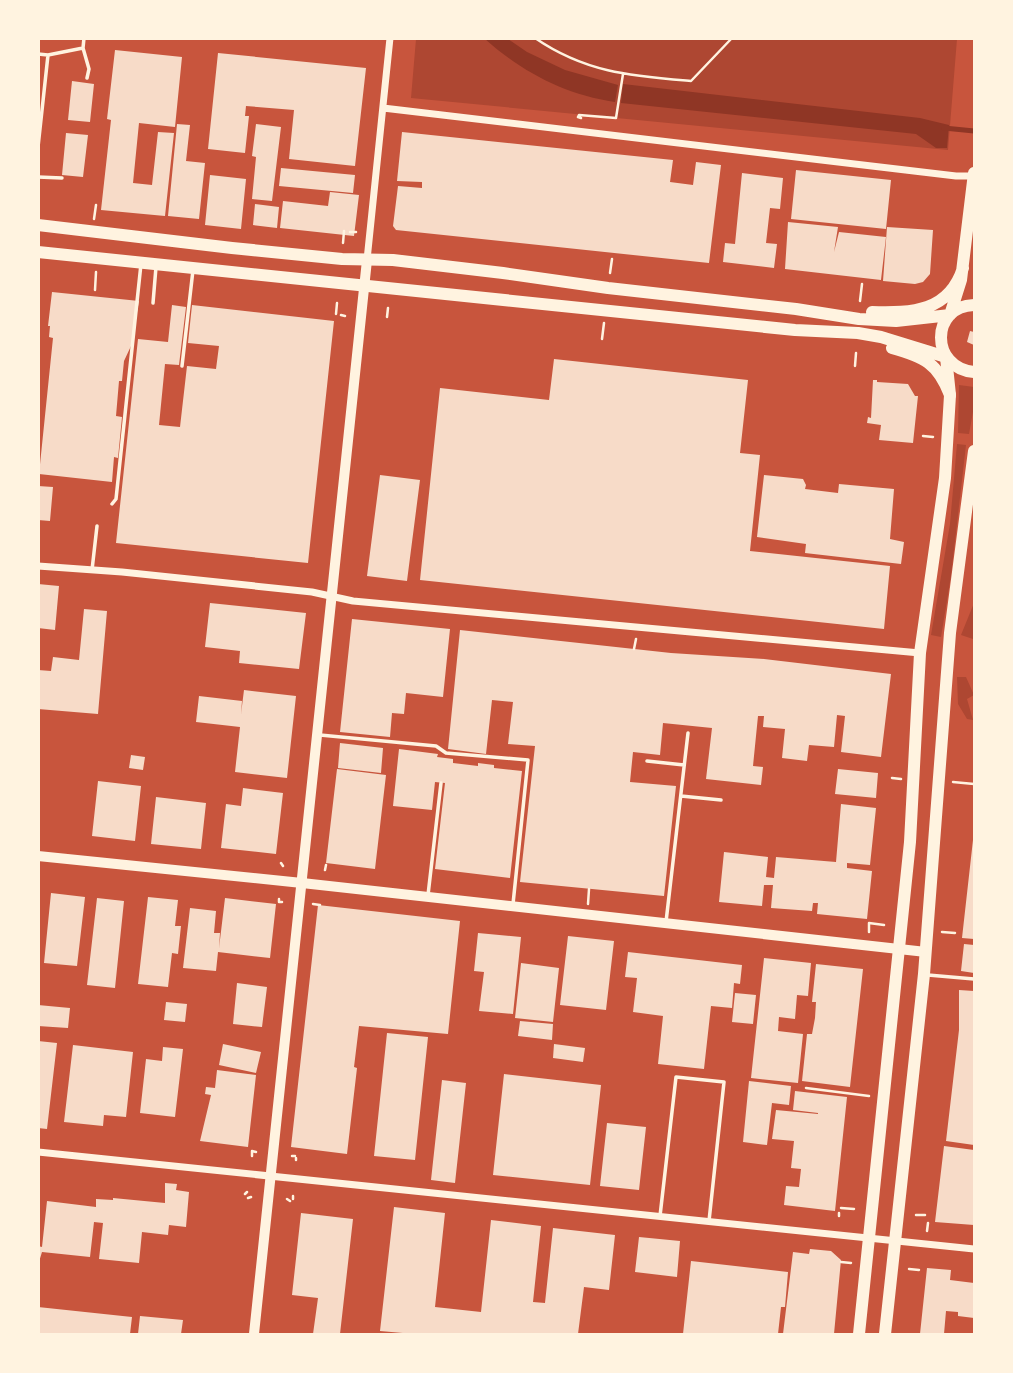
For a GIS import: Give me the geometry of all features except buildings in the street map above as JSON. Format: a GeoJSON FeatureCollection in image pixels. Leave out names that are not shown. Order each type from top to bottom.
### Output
{"type":"FeatureCollection","features":[{"type":"Feature","properties":{"kind":"main road"},"geometry":{"type":"LineString","coordinates":[[859,1335],[914,793],[915,713],[920,653],[942,511],[949,439],[950,395],[941,332],[950,315],[963,268],[974,175]]}},
{"type":"Feature","properties":{"kind":"main road"},"geometry":{"type":"LineString","coordinates":[[38,225],[232,248],[393,260],[503,272],[608,288],[878,320],[950,315],[959,308],[975,305]]}},
{"type":"Feature","properties":{"kind":"main road"},"geometry":{"type":"LineString","coordinates":[[38,252],[795,330],[858,333],[881,337],[946,357],[962,369],[975,372]]}},
{"type":"Feature","properties":{"kind":"main road"},"geometry":{"type":"LineString","coordinates":[[796,309],[875,312],[928,307],[948,296],[959,281],[963,268]]}},
{"type":"Feature","properties":{"kind":"main road"},"geometry":{"type":"LineString","coordinates":[[795,330],[879,344],[919,357],[937,368],[950,395]]}},
{"type":"Feature","properties":{"kind":"main road"},"geometry":{"type":"LineString","coordinates":[[885,1335],[924,974],[950,633],[975,451]]}},
{"type":"Feature","properties":{"kind":"street"},"geometry":{"type":"LineString","coordinates":[[254,1335],[390,38]]}},
{"type":"Feature","properties":{"kind":"street"},"geometry":{"type":"LineString","coordinates":[[383,108],[956,176],[974,175]]}},
{"type":"Feature","properties":{"kind":"street"},"geometry":{"type":"LineString","coordinates":[[38,566],[312,592],[353,601],[920,653]]}},
{"type":"Feature","properties":{"kind":"street"},"geometry":{"type":"LineString","coordinates":[[38,856],[926,952]]}},
{"type":"Feature","properties":{"kind":"street"},"geometry":{"type":"LineString","coordinates":[[38,1152],[975,1249]]}},
{"type":"Feature","properties":{"kind":"lane"},"geometry":{"type":"LineString","coordinates":[[84,38],[88,78]]}},
{"type":"Feature","properties":{"kind":"lane"},"geometry":{"type":"LineString","coordinates":[[38,54],[48,55],[83,48]]}},
{"type":"Feature","properties":{"kind":"lane"},"geometry":{"type":"LineString","coordinates":[[38,147],[48,55]]}},
{"type":"Feature","properties":{"kind":"lane"},"geometry":{"type":"LineString","coordinates":[[38,177],[62,178]]}},
{"type":"Feature","properties":{"kind":"lane"},"geometry":{"type":"LineString","coordinates":[[112,504],[116,499],[141,262]]}},
{"type":"Feature","properties":{"kind":"lane"},"geometry":{"type":"LineString","coordinates":[[153,303],[156,264]]}},
{"type":"Feature","properties":{"kind":"lane"},"geometry":{"type":"LineString","coordinates":[[182,366],[193,268]]}},
{"type":"Feature","properties":{"kind":"lane"},"geometry":{"type":"LineString","coordinates":[[92,570],[97,526]]}},
{"type":"Feature","properties":{"kind":"lane"},"geometry":{"type":"LineString","coordinates":[[666,924],[688,733]]}},
{"type":"Feature","properties":{"kind":"lane"},"geometry":{"type":"LineString","coordinates":[[318,735],[436,746],[446,753],[528,760],[513,906]]}},
{"type":"Feature","properties":{"kind":"lane"},"geometry":{"type":"LineString","coordinates":[[647,761],[684,765]]}},
{"type":"Feature","properties":{"kind":"lane"},"geometry":{"type":"LineString","coordinates":[[428,897],[441,783]]}},
{"type":"Feature","properties":{"kind":"lane"},"geometry":{"type":"LineString","coordinates":[[681,796],[721,800]]}},
{"type":"Feature","properties":{"kind":"lane"},"geometry":{"type":"LineString","coordinates":[[924,974],[975,979]]}},
{"type":"Feature","properties":{"kind":"lane"},"geometry":{"type":"LineString","coordinates":[[660,1216],[676,1077],[724,1082],[709,1221]]}},
{"type":"Feature","properties":{"kind":"path"},"geometry":{"type":"LineString","coordinates":[[535,38],[579,63],[622,74],[694,80],[732,38]]}},
{"type":"Feature","properties":{"kind":"path"},"geometry":{"type":"LineString","coordinates":[[605,121],[578,117],[616,118],[622,74]]}},
{"type":"Feature","properties":{"kind":"path"},"geometry":{"type":"LineString","coordinates":[[94,220],[96,205]]}},
{"type":"Feature","properties":{"kind":"path"},"geometry":{"type":"LineString","coordinates":[[343,243],[344,231]]}},
{"type":"Feature","properties":{"kind":"path"},"geometry":{"type":"LineString","coordinates":[[350,232],[356,232]]}},
{"type":"Feature","properties":{"kind":"path"},"geometry":{"type":"LineString","coordinates":[[610,276],[612,259]]}},
{"type":"Feature","properties":{"kind":"path"},"geometry":{"type":"LineString","coordinates":[[94,290],[96,272]]}},
{"type":"Feature","properties":{"kind":"path"},"geometry":{"type":"LineString","coordinates":[[860,301],[862,284]]}},
{"type":"Feature","properties":{"kind":"path"},"geometry":{"type":"LineString","coordinates":[[337,303],[341,315]]}},
{"type":"Feature","properties":{"kind":"path"},"geometry":{"type":"LineString","coordinates":[[387,317],[388,308]]}},
{"type":"Feature","properties":{"kind":"path"},"geometry":{"type":"LineString","coordinates":[[602,340],[604,323]]}},
{"type":"Feature","properties":{"kind":"path"},"geometry":{"type":"LineString","coordinates":[[855,366],[856,353]]}},
{"type":"Feature","properties":{"kind":"path"},"geometry":{"type":"LineString","coordinates":[[939,780],[975,784]]}},
{"type":"Feature","properties":{"kind":"path"},"geometry":{"type":"LineString","coordinates":[[313,904],[321,906],[322,898]]}},
{"type":"Feature","properties":{"kind":"path"},"geometry":{"type":"LineString","coordinates":[[868,937],[869,923],[884,925]]}},
{"type":"Feature","properties":{"kind":"path"},"geometry":{"type":"LineString","coordinates":[[939,931],[955,933]]}},
{"type":"Feature","properties":{"kind":"path"},"geometry":{"type":"LineString","coordinates":[[806,1088],[883,1097]]}},
{"type":"Feature","properties":{"kind":"path"},"geometry":{"type":"LineString","coordinates":[[251,1156],[252,1152],[256,1152]]}},
{"type":"Feature","properties":{"kind":"path"},"geometry":{"type":"LineString","coordinates":[[841,1208],[854,1209]]}},
{"type":"Feature","properties":{"kind":"path"},"geometry":{"type":"LineString","coordinates":[[916,1215],[925,1215]]}},
{"type":"Feature","properties":{"kind":"path"},"geometry":{"type":"LineString","coordinates":[[927,1231],[928,1223]]}},
{"type":"Feature","properties":{"kind":"path"},"geometry":{"type":"LineString","coordinates":[[841,1262],[851,1263]]}},
{"type":"Feature","properties":{"kind":"path"},"geometry":{"type":"LineString","coordinates":[[909,1269],[919,1270]]}},
{"type":"Feature","properties":{"kind":"shaded area"},"geometry":{"type":"Polygon","coordinates":[[[416,39],[957,39],[948,150],[411,98],[416,39]]]}},
{"type":"Feature","properties":{"kind":"shaded area"},"geometry":{"type":"Polygon","coordinates":[[[485,39],[508,39],[527,52],[565,70],[618,85],[615,102],[579,94],[545,80],[514,62],[485,39]]]}},
{"type":"Feature","properties":{"kind":"shaded area"},"geometry":{"type":"Polygon","coordinates":[[[623,84],[920,118],[949,125],[947,148],[936,148],[916,134],[621,103],[623,84]]]}},
{"type":"Feature","properties":{"kind":"shaded area"},"geometry":{"type":"Polygon","coordinates":[[[959,385],[974,387],[969,434],[958,433],[959,385]]]}},
{"type":"Feature","properties":{"kind":"shaded area"},"geometry":{"type":"Polygon","coordinates":[[[957,444],[966,445],[941,637],[931,635],[950,524],[957,444]]]}},
{"type":"Feature","properties":{"kind":"shaded area"},"geometry":{"type":"Polygon","coordinates":[[[974,603],[973,639],[961,635],[974,603]]]}},
{"type":"Feature","properties":{"kind":"shaded area"},"geometry":{"type":"Polygon","coordinates":[[[957,677],[966,677],[974,695],[967,699],[973,720],[967,719],[958,704],[957,677]]]}},
{"type":"Feature","properties":{"kind":"waterway"},"geometry":{"type":"LineString","coordinates":[[944,128],[974,131]]}}]}
